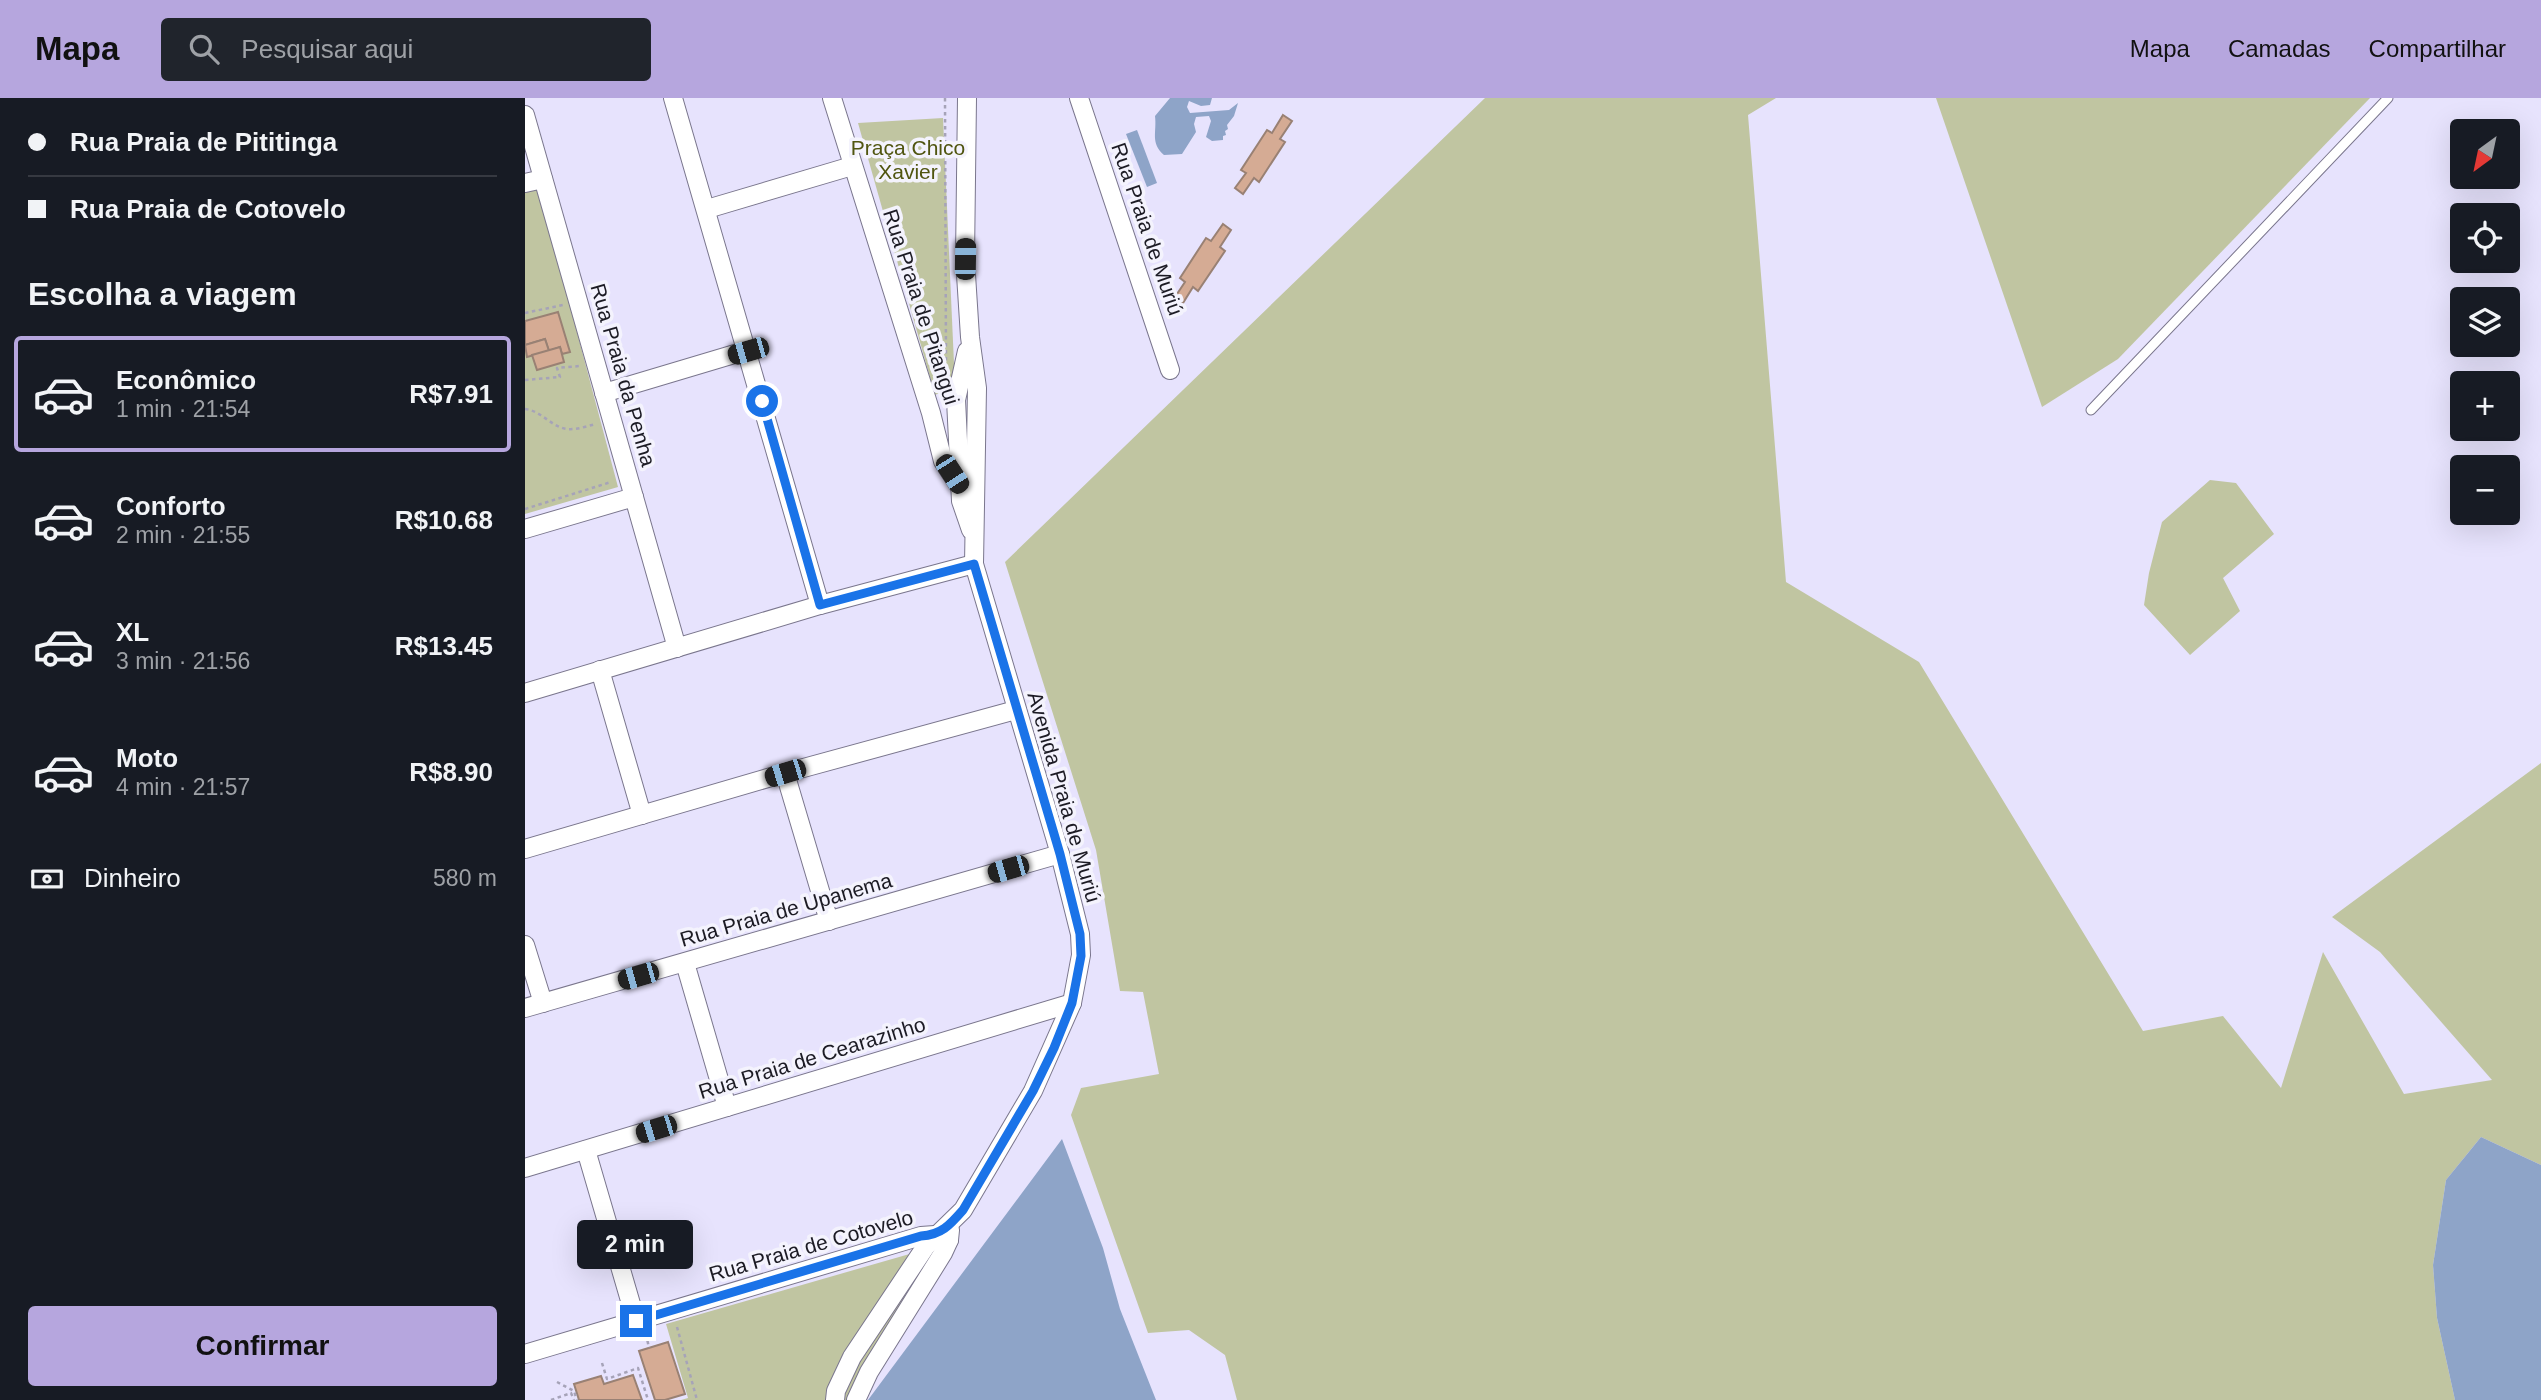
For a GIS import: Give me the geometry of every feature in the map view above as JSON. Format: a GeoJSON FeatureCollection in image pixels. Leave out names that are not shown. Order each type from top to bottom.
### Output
{"type":"FeatureCollection","features":[{"type":"Feature","properties":{"kind":"street"},"geometry":{"type":"LineString","coordinates":[[673,98],[820,605]]}},
{"type":"Feature","properties":{"kind":"street","name":"Rua Praia de Pitangui"},"geometry":{"type":"LineString","coordinates":[[832,98],[931,413],[943,460],[961,487]]}},
{"type":"Feature","properties":{"kind":"street"},"geometry":{"type":"LineString","coordinates":[[525,693],[820,605],[974,564],[976,420],[969,385],[970,337],[965,259],[967,98]]}},
{"type":"Feature","properties":{"kind":"street","name":"Rua Praia de Muriú"},"geometry":{"type":"LineString","coordinates":[[1081,99],[1170,370]]}},
{"type":"Feature","properties":{"kind":"street","name":"Rua Praia da Penha"},"geometry":{"type":"LineString","coordinates":[[525,115],[677,648]]}},
{"type":"Feature","properties":{"kind":"street"},"geometry":{"type":"LineString","coordinates":[[707,209],[852,166]]}},
{"type":"Feature","properties":{"kind":"street"},"geometry":{"type":"LineString","coordinates":[[525,183],[543,179]]}},
{"type":"Feature","properties":{"kind":"street"},"geometry":{"type":"LineString","coordinates":[[604,393],[748,351]]}},
{"type":"Feature","properties":{"kind":"street"},"geometry":{"type":"LineString","coordinates":[[925,394],[945,394],[969,385]]}},
{"type":"Feature","properties":{"kind":"street"},"geometry":{"type":"LineString","coordinates":[[969,385],[957,400],[957,419],[961,501],[976,545]]}},
{"type":"Feature","properties":{"kind":"street"},"geometry":{"type":"LineString","coordinates":[[931,413],[976,420]]}},
{"type":"Feature","properties":{"kind":"street"},"geometry":{"type":"LineString","coordinates":[[525,529],[633,497]]}},
{"type":"Feature","properties":{"kind":"street","name":"Avenida Praia de Muriú"},"geometry":{"type":"LineString","coordinates":[[835,1400],[852,1357],[963,1210],[1033,1091],[1072,1003],[1081,956],[1080,934],[1060,854],[974,564]]}},
{"type":"Feature","properties":{"kind":"street"},"geometry":{"type":"LineString","coordinates":[[600,670],[642,815]]}},
{"type":"Feature","properties":{"kind":"street"},"geometry":{"type":"LineString","coordinates":[[525,849],[785,773],[1016,710]]}},
{"type":"Feature","properties":{"kind":"street"},"geometry":{"type":"LineString","coordinates":[[785,773],[829,920]]}},
{"type":"Feature","properties":{"kind":"street","name":"Rua Praia de Upanema"},"geometry":{"type":"LineString","coordinates":[[525,1008],[1060,854]]}},
{"type":"Feature","properties":{"kind":"street"},"geometry":{"type":"LineString","coordinates":[[525,945],[543,1003]]}},
{"type":"Feature","properties":{"kind":"street"},"geometry":{"type":"LineString","coordinates":[[685,963],[727,1107]]}},
{"type":"Feature","properties":{"kind":"street","name":"Rua Praia de Cearazinho"},"geometry":{"type":"LineString","coordinates":[[525,1168],[1072,1003]]}},
{"type":"Feature","properties":{"kind":"street"},"geometry":{"type":"LineString","coordinates":[[586,1150],[636,1321]]}},
{"type":"Feature","properties":{"kind":"street","name":"Avenida Praia de Muriú"},"geometry":{"type":"LineString","coordinates":[[856,1400],[945,1233]]}},
{"type":"Feature","properties":{"kind":"street","name":"Rua Praia de Cotovelo"},"geometry":{"type":"LineString","coordinates":[[525,1354],[921,1236],[945,1233]]}},
{"type":"Feature","properties":{"kind":"lane"},"geometry":{"type":"LineString","coordinates":[[2091,410],[2388,98]]}},
{"type":"Feature","properties":{"kind":"path"},"geometry":{"type":"LineString","coordinates":[[946,98],[946,369]]}},
{"type":"Feature","properties":{"kind":"path"},"geometry":{"type":"LineString","coordinates":[[525,313],[565,304]]}},
{"type":"Feature","properties":{"kind":"path"},"geometry":{"type":"LineString","coordinates":[[525,380],[559,377],[557,368],[581,365]]}},
{"type":"Feature","properties":{"kind":"path"},"geometry":{"type":"LineString","coordinates":[[525,410],[540,414],[565,429],[596,424]]}},
{"type":"Feature","properties":{"kind":"path"},"geometry":{"type":"LineString","coordinates":[[525,509],[612,483]]}},
{"type":"Feature","properties":{"kind":"path"},"geometry":{"type":"LineString","coordinates":[[672,1311],[697,1400]]}},
{"type":"Feature","properties":{"kind":"path"},"geometry":{"type":"LineString","coordinates":[[647,1336],[649,1348]]}},
{"type":"Feature","properties":{"kind":"path"},"geometry":{"type":"LineString","coordinates":[[602,1363],[608,1381],[638,1368],[648,1400]]}},
{"type":"Feature","properties":{"kind":"path"},"geometry":{"type":"LineString","coordinates":[[557,1382],[574,1391],[575,1400]]}},
{"type":"Feature","properties":{"kind":"path"},"geometry":{"type":"LineString","coordinates":[[551,1400],[571,1393],[575,1400]]}},
{"type":"Feature","properties":{"kind":"green space"},"geometry":{"type":"Polygon","coordinates":[[[1485,98],[1776,98],[1748,115],[1786,582],[1919,662],[2143,1031],[2223,1016],[2281,1088],[2323,952],[2404,1094],[2492,1080],[2380,952],[2332,917],[2541,763],[2541,1165],[2481,1137],[2446,1180],[2433,1265],[2437,1318],[2455,1400],[1237,1400],[1225,1355],[1189,1330],[1148,1333],[1071,1115],[1081,1088],[1159,1074],[1143,992],[1120,991],[1096,850],[1005,562],[1485,98]]]}},
{"type":"Feature","properties":{"kind":"green space"},"geometry":{"type":"Polygon","coordinates":[[[1936,98],[2370,98],[2118,359],[2042,407],[1936,98]]]}},
{"type":"Feature","properties":{"kind":"green space","name":"Praça Chico Xavier"},"geometry":{"type":"Polygon","coordinates":[[[943,118],[955,386],[935,395],[858,123],[943,118]]]}},
{"type":"Feature","properties":{"kind":"green space"},"geometry":{"type":"Polygon","coordinates":[[[538,185],[618,487],[525,514],[525,188],[538,185]]]}},
{"type":"Feature","properties":{"kind":"green space"},"geometry":{"type":"Polygon","coordinates":[[[2210,480],[2236,483],[2274,534],[2223,578],[2240,611],[2190,655],[2144,605],[2162,522],[2210,480]]]}},
{"type":"Feature","properties":{"kind":"green space"},"geometry":{"type":"Polygon","coordinates":[[[937,1250],[851,1400],[839,1400],[843,1384],[932,1252],[937,1250]]]}},
{"type":"Feature","properties":{"kind":"green space"},"geometry":{"type":"Polygon","coordinates":[[[920,1251],[829,1400],[681,1400],[688,1398],[666,1324],[920,1251]]]}},
{"type":"Feature","properties":{"kind":"water"},"geometry":{"type":"Polygon","coordinates":[[[1170,98],[1212,98],[1210,105],[1201,106],[1189,101],[1187,107],[1190,113],[1229,110],[1238,103],[1223,140],[1212,141],[1206,137],[1211,121],[1209,116],[1196,117],[1196,132],[1182,154],[1164,155],[1156,142],[1155,116],[1170,98]]]}},
{"type":"Feature","properties":{"kind":"water"},"geometry":{"type":"Polygon","coordinates":[[[1137,130],[1157,183],[1147,187],[1126,134],[1137,130]]]}},
{"type":"Feature","properties":{"kind":"water"},"geometry":{"type":"Polygon","coordinates":[[[2481,1137],[2541,1165],[2541,1400],[2455,1400],[2437,1318],[2433,1265],[2446,1180],[2481,1137]]]}},
{"type":"Feature","properties":{"kind":"water"},"geometry":{"type":"Polygon","coordinates":[[[1062,1139],[1103,1248],[1120,1309],[1156,1400],[868,1400],[1062,1139]]]}},
{"type":"Feature","properties":{"kind":"building"},"geometry":{"type":"Polygon","coordinates":[[[1283,115],[1292,121],[1280,139],[1285,142],[1259,182],[1254,178],[1243,194],[1235,188],[1246,173],[1241,170],[1267,130],[1272,133],[1283,115]]]}},
{"type":"Feature","properties":{"kind":"building"},"geometry":{"type":"Polygon","coordinates":[[[1223,224],[1231,230],[1220,247],[1225,251],[1198,291],[1193,287],[1183,303],[1175,297],[1185,282],[1180,278],[1206,238],[1211,241],[1223,224]]]}},
{"type":"Feature","properties":{"kind":"building"},"geometry":{"type":"Polygon","coordinates":[[[558,312],[570,352],[562,354],[560,347],[549,351],[545,339],[525,345],[525,321],[558,312]]]}},
{"type":"Feature","properties":{"kind":"building"},"geometry":{"type":"Polygon","coordinates":[[[545,339],[549,351],[527,357],[525,345],[545,339]]]}},
{"type":"Feature","properties":{"kind":"building"},"geometry":{"type":"Polygon","coordinates":[[[560,347],[564,362],[537,370],[532,355],[560,347]]]}},
{"type":"Feature","properties":{"kind":"building"},"geometry":{"type":"Polygon","coordinates":[[[668,1342],[685,1394],[655,1400],[639,1351],[668,1342]]]}},
{"type":"Feature","properties":{"kind":"building"},"geometry":{"type":"Polygon","coordinates":[[[633,1375],[642,1400],[579,1400],[574,1384],[601,1376],[604,1384],[633,1375]]]}},
{"type":"Feature","properties":{"kind":"route"},"geometry":{"type":"LineString","coordinates":[[636,1321],[921,1236],[935,1235],[951,1224],[963,1210],[1033,1091],[1072,1003],[1079,975],[1080,934],[1060,854],[974,564],[820,605],[762,401]]}}]}
